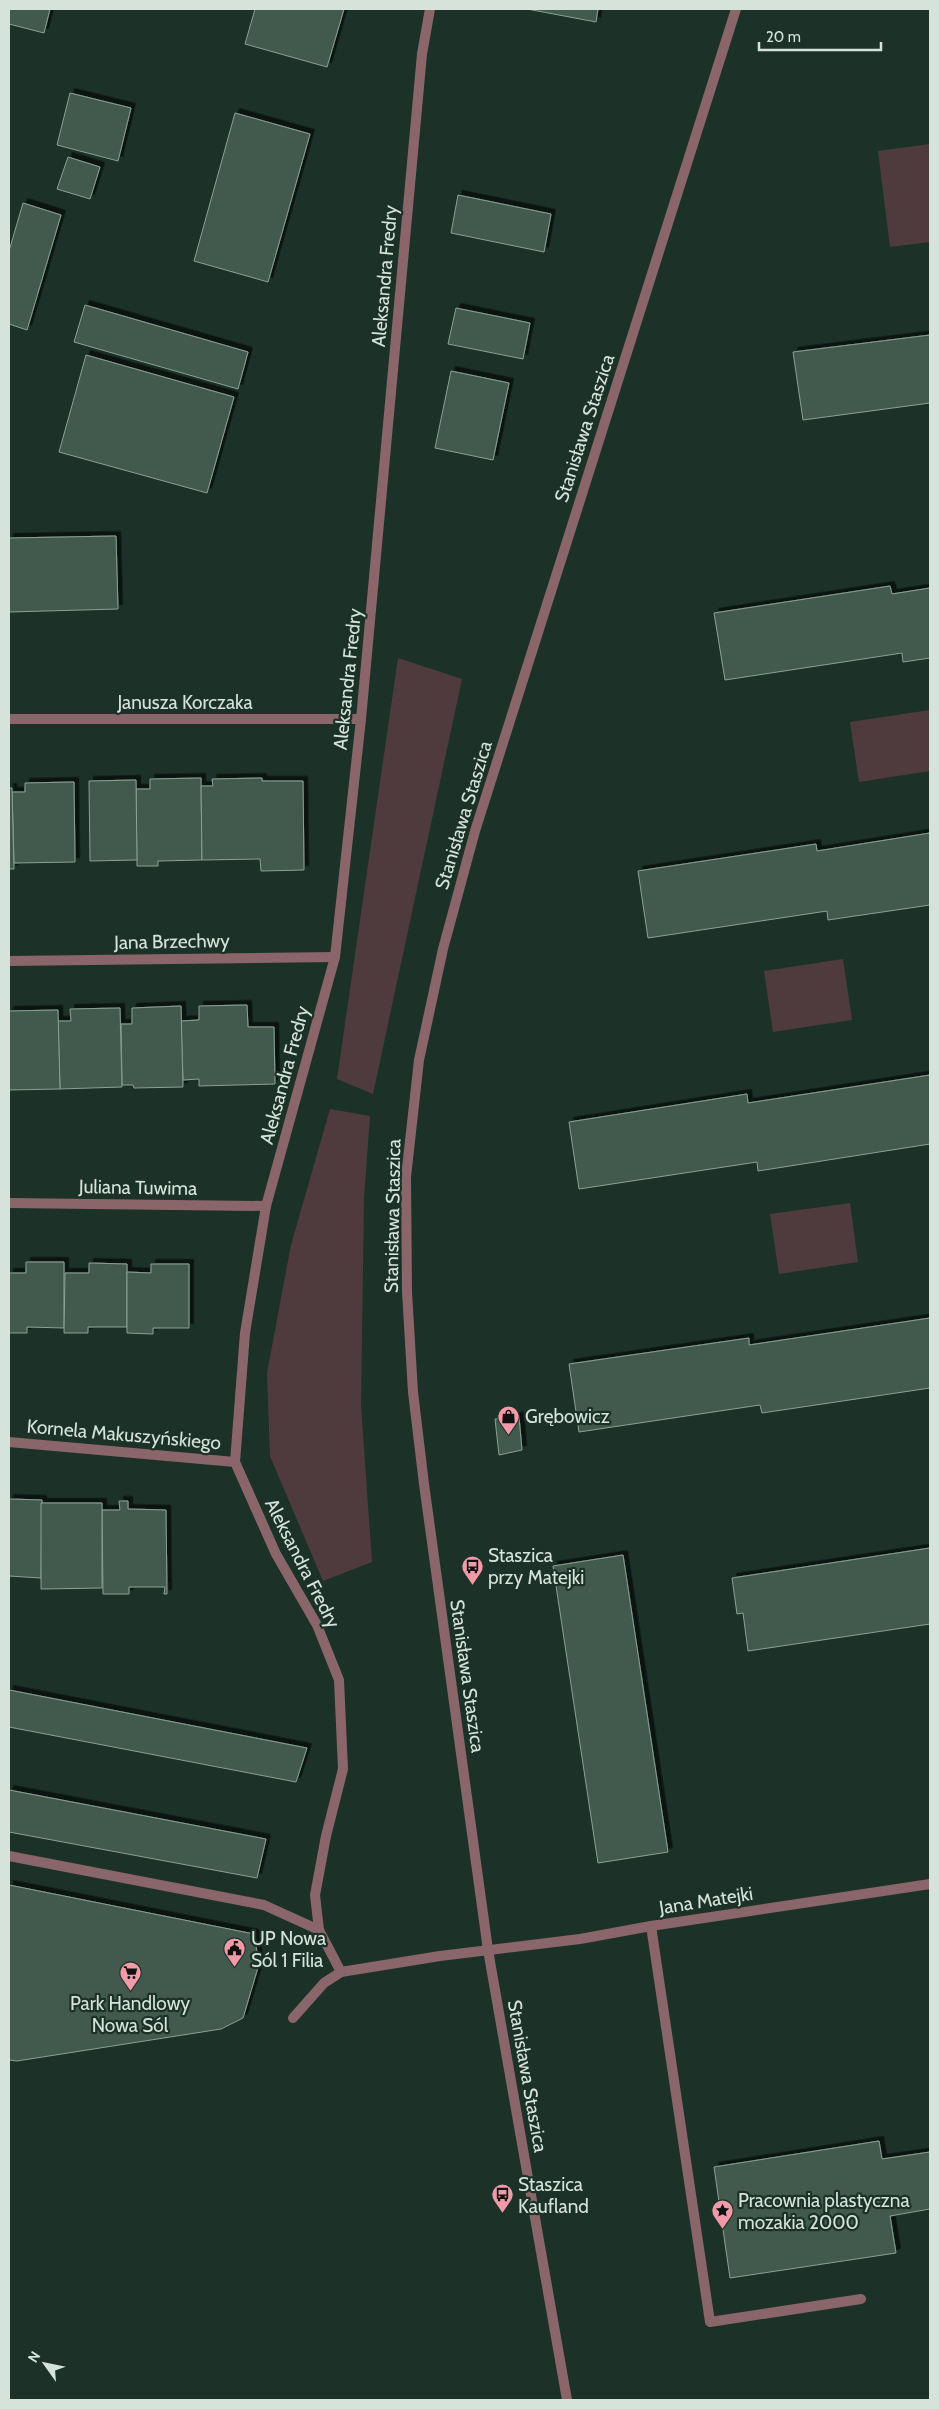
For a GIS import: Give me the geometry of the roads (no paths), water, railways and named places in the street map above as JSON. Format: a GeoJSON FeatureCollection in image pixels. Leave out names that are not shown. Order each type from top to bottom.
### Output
{"type":"FeatureCollection","features":[{"type":"Feature","properties":{"kind":"street","name":"Aleksandra Fredry"},"geometry":{"type":"LineString","coordinates":[[341,1972],[319,1930],[315,1895],[326,1836],[343,1770],[339,1680],[317,1625],[276,1554],[236,1462],[245,1333],[266,1206],[335,957],[361,719],[422,54],[430,9]]}},
{"type":"Feature","properties":{"kind":"street","name":"Stanisława Staszica"},"geometry":{"type":"LineString","coordinates":[[567,2400],[488,1950],[424,1484],[412,1383],[407,1292],[406,1177],[420,1060],[443,949],[474,831],[736,9]]}},
{"type":"Feature","properties":{"kind":"street","name":"Janusza Korczaka"},"geometry":{"type":"LineString","coordinates":[[9,719],[361,719]]}},
{"type":"Feature","properties":{"kind":"street","name":"Jana Brzechwy"},"geometry":{"type":"LineString","coordinates":[[9,960],[335,957]]}},
{"type":"Feature","properties":{"kind":"street","name":"Juliana Tuwima"},"geometry":{"type":"LineString","coordinates":[[9,1203],[266,1206]]}},
{"type":"Feature","properties":{"kind":"street","name":"Kornela Makuszyńskiego"},"geometry":{"type":"LineString","coordinates":[[9,1442],[236,1462]]}},
{"type":"Feature","properties":{"kind":"street"},"geometry":{"type":"LineString","coordinates":[[9,1856],[264,1906],[319,1930]]}},
{"type":"Feature","properties":{"kind":"street","name":"Jana Matejki"},"geometry":{"type":"LineString","coordinates":[[488,1950],[580,1939],[651,1926],[930,1884]]}},
{"type":"Feature","properties":{"kind":"street"},"geometry":{"type":"LineString","coordinates":[[651,1926],[710,2322],[861,2299]]}},
{"type":"Feature","properties":{"kind":"street"},"geometry":{"type":"LineString","coordinates":[[293,2018],[324,1983],[341,1972],[488,1950]]}},
{"type":"Feature","properties":{"kind":"place","name":"Grębowicz"},"geometry":{"type":"Point","coordinates":[509,1435]}},
{"type":"Feature","properties":{"kind":"place","name":"Staszica przy Matejki"},"geometry":{"type":"Point","coordinates":[472,1585]}},
{"type":"Feature","properties":{"kind":"place","name":"UP Nowa Sól 1 Filia"},"geometry":{"type":"Point","coordinates":[235,1968]}},
{"type":"Feature","properties":{"kind":"place","name":"Park Handlowy Nowa Sól"},"geometry":{"type":"Point","coordinates":[130,1991]}},
{"type":"Feature","properties":{"kind":"place","name":"Staszica Kaufland"},"geometry":{"type":"Point","coordinates":[502,2214]}},
{"type":"Feature","properties":{"kind":"place","name":"Pracownia plastyczna mozakia 2000"},"geometry":{"type":"Point","coordinates":[722,2230]}}]}
